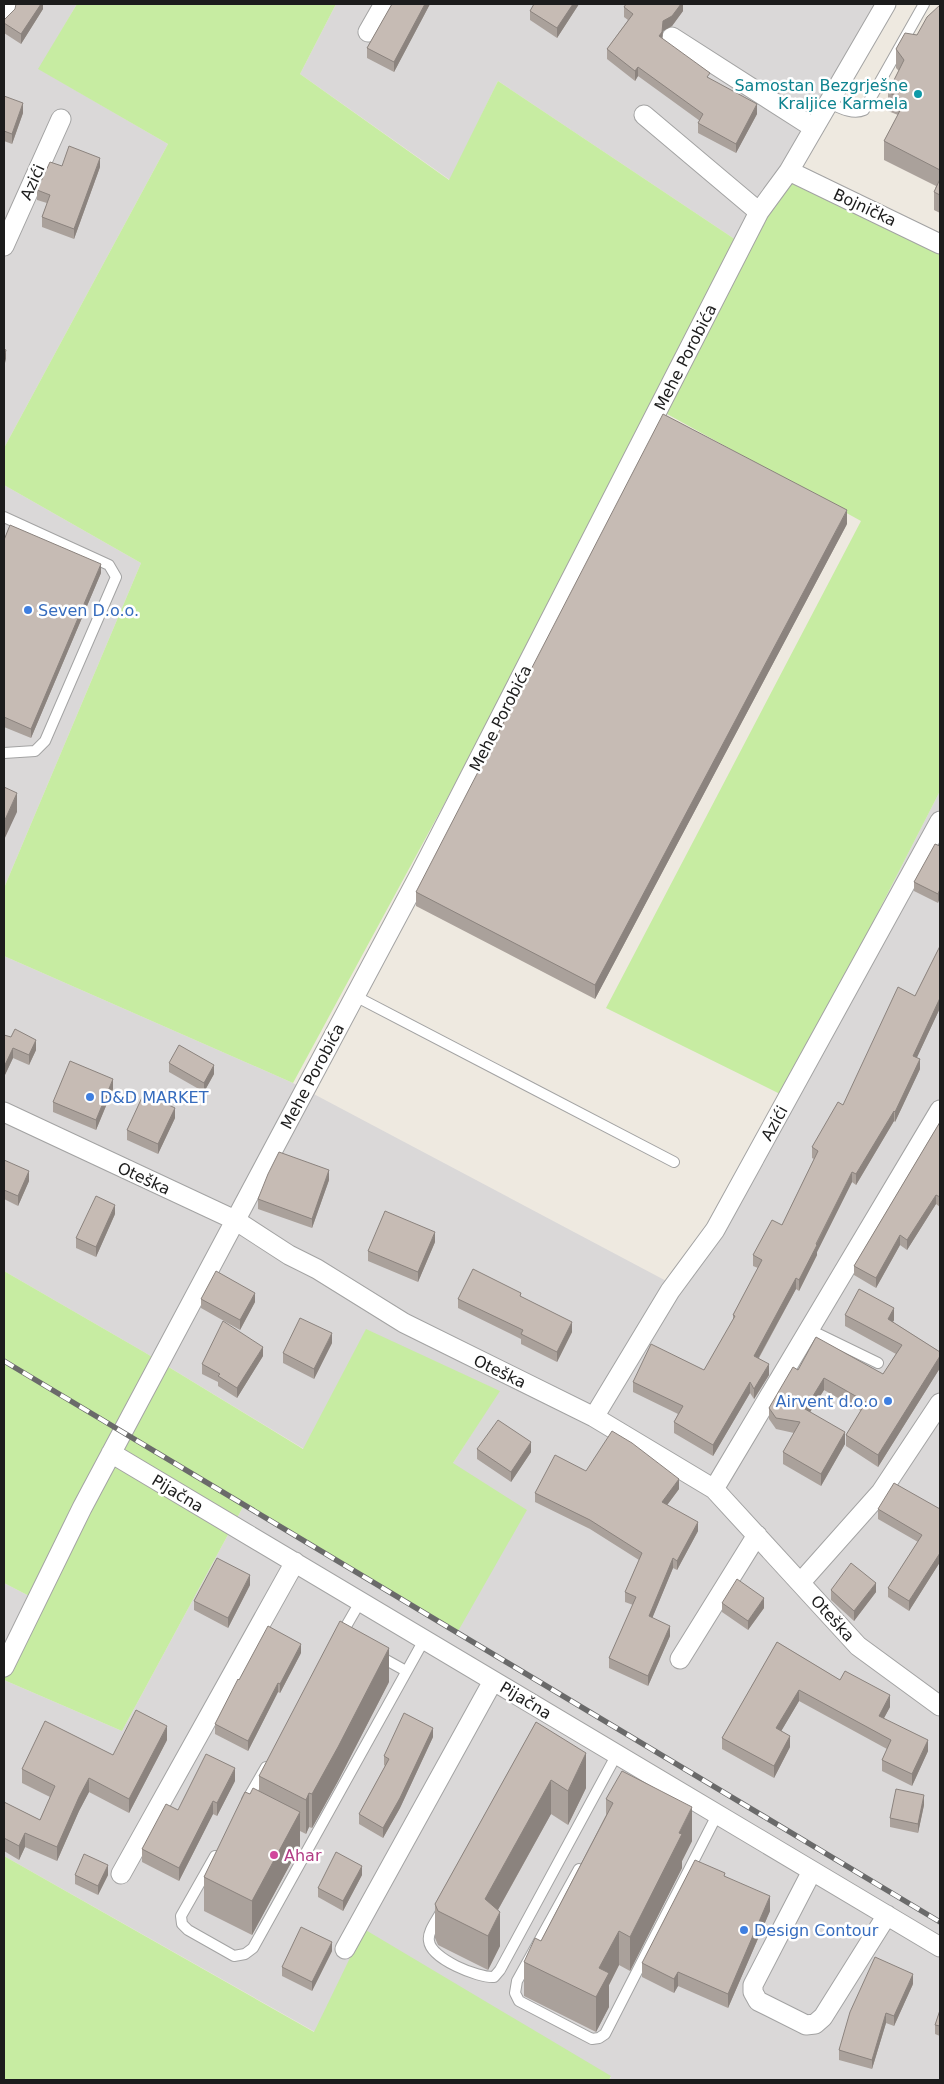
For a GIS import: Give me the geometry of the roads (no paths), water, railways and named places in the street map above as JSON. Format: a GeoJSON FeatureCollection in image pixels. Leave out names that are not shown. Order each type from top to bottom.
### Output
{"type":"FeatureCollection","features":[{"type":"Feature","properties":{"kind":"street"},"geometry":{"type":"LineString","coordinates":[[4,16],[8,4]]}},
{"type":"Feature","properties":{"kind":"street"},"geometry":{"type":"LineString","coordinates":[[368,32],[384,4]]}},
{"type":"Feature","properties":{"kind":"street","name":"Mehe Porobića"},"geometry":{"type":"LineString","coordinates":[[235,1220],[420,874],[760,212],[789,171],[886,4]]}},
{"type":"Feature","properties":{"kind":"street"},"geometry":{"type":"LineString","coordinates":[[672,37],[814,128]]}},
{"type":"Feature","properties":{"kind":"street"},"geometry":{"type":"LineString","coordinates":[[644,115],[760,212]]}},
{"type":"Feature","properties":{"kind":"street","name":"Azići"},"geometry":{"type":"LineString","coordinates":[[4,246],[61,119]]}},
{"type":"Feature","properties":{"kind":"street","name":"Bojnička"},"geometry":{"type":"LineString","coordinates":[[789,171],[940,244]]}},
{"type":"Feature","properties":{"kind":"street","name":"Azići"},"geometry":{"type":"LineString","coordinates":[[594,1417],[670,1291],[715,1230],[940,821]]}},
{"type":"Feature","properties":{"kind":"street"},"geometry":{"type":"LineString","coordinates":[[714,1489],[940,1110]]}},
{"type":"Feature","properties":{"kind":"street","name":"Oteška"},"geometry":{"type":"LineString","coordinates":[[4,1112],[235,1220],[289,1255],[317,1269],[404,1324],[594,1417],[714,1489],[858,1646],[940,1706]]}},
{"type":"Feature","properties":{"kind":"street"},"geometry":{"type":"LineString","coordinates":[[4,1667],[82,1508],[235,1220]]}},
{"type":"Feature","properties":{"kind":"street"},"geometry":{"type":"LineString","coordinates":[[801,1582],[881,1492],[940,1403]]}},
{"type":"Feature","properties":{"kind":"street","name":"Pijačna"},"geometry":{"type":"LineString","coordinates":[[112,1453],[493,1681],[545,1717],[617,1754],[633,1770],[717,1814],[940,1947]]}},
{"type":"Feature","properties":{"kind":"street"},"geometry":{"type":"LineString","coordinates":[[680,1659],[757,1535]]}},
{"type":"Feature","properties":{"kind":"street"},"geometry":{"type":"LineString","coordinates":[[121,1874],[294,1562]]}},
{"type":"Feature","properties":{"kind":"street"},"geometry":{"type":"LineString","coordinates":[[345,1949],[493,1681]]}},
{"type":"Feature","properties":{"kind":"street"},"geometry":{"type":"LineString","coordinates":[[812,1871],[753,1985],[753,1992],[758,2001],[806,2025],[815,2024],[823,2017],[887,1915]]}},
{"type":"Feature","properties":{"kind":"lane"},"geometry":{"type":"LineString","coordinates":[[829,103],[858,113],[864,110],[924,4]]}},
{"type":"Feature","properties":{"kind":"lane"},"geometry":{"type":"LineString","coordinates":[[4,517],[109,565],[116,577],[45,740],[35,750],[4,752]]}},
{"type":"Feature","properties":{"kind":"lane"},"geometry":{"type":"LineString","coordinates":[[355,996],[674,1162]]}},
{"type":"Feature","properties":{"kind":"lane"},"geometry":{"type":"LineString","coordinates":[[808,1330],[878,1364]]}},
{"type":"Feature","properties":{"kind":"lane"},"geometry":{"type":"LineString","coordinates":[[343,1638],[360,1602]]}},
{"type":"Feature","properties":{"kind":"lane"},"geometry":{"type":"LineString","coordinates":[[218,1850],[181,1916],[182,1924],[188,1930],[234,1956],[245,1954],[253,1948],[306,1842],[424,1640]]}},
{"type":"Feature","properties":{"kind":"lane"},"geometry":{"type":"LineString","coordinates":[[374,1653],[406,1671]]}},
{"type":"Feature","properties":{"kind":"lane"},"geometry":{"type":"LineString","coordinates":[[447,1902],[428,1936],[429,1943],[440,1958],[485,1978],[494,1977],[500,1970],[617,1754]]}},
{"type":"Feature","properties":{"kind":"lane"},"geometry":{"type":"LineString","coordinates":[[242,1809],[270,1759]]}},
{"type":"Feature","properties":{"kind":"lane"},"geometry":{"type":"LineString","coordinates":[[584,1860],[517,1981],[515,1993],[519,2001],[592,2039],[599,2038],[605,2034],[717,1814]]}},
{"type":"Feature","properties":{"kind":"railway"},"geometry":{"type":"LineString","coordinates":[[4,1361],[940,1922]]}},
{"type":"Feature","properties":{"kind":"place","name":"Samostan Bezgrješne Kraljice Karmela"},"geometry":{"type":"Point","coordinates":[918,94]}},
{"type":"Feature","properties":{"kind":"place","name":"Seven D.o.o."},"geometry":{"type":"Point","coordinates":[28,610]}},
{"type":"Feature","properties":{"kind":"place","name":"D&D MARKET"},"geometry":{"type":"Point","coordinates":[90,1097]}},
{"type":"Feature","properties":{"kind":"place","name":"Airvent d.o.o"},"geometry":{"type":"Point","coordinates":[888,1401]}},
{"type":"Feature","properties":{"kind":"place","name":"Ahar"},"geometry":{"type":"Point","coordinates":[274,1855]}},
{"type":"Feature","properties":{"kind":"place","name":"Design Contour"},"geometry":{"type":"Point","coordinates":[744,1930]}}]}
